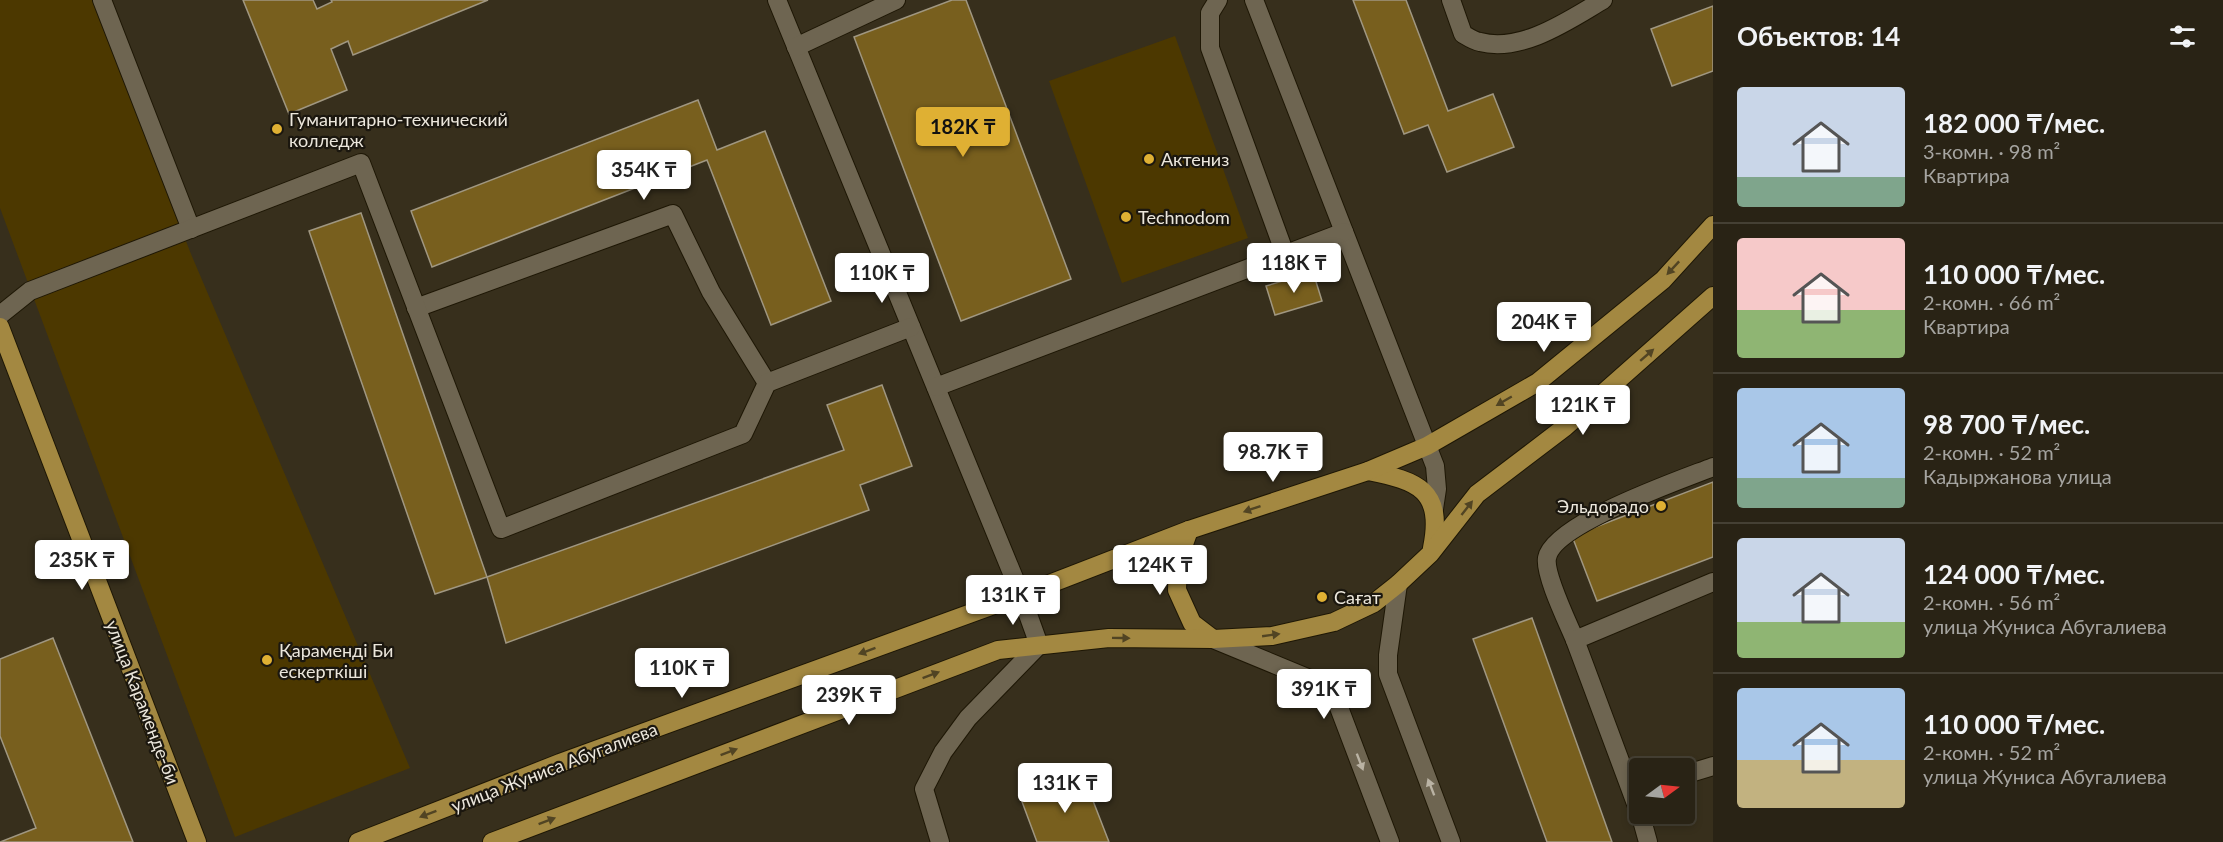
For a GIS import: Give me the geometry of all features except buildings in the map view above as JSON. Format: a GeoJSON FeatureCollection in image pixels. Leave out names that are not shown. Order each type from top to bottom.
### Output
{"type":"FeatureCollection","features":[{"type":"Feature","properties":{"kind":"main road","name":"улица Жуниса Абугалиева"},"geometry":{"type":"LineString","coordinates":[[358,842],[571,759],[1021,595],[1189,530],[1368,471],[1427,446],[1538,382],[1663,280],[1713,225]]}},
{"type":"Feature","properties":{"kind":"main road"},"geometry":{"type":"LineString","coordinates":[[492,842],[998,650],[1109,638],[1213,639],[1272,636],[1334,622],[1374,603],[1398,584],[1430,554],[1477,494],[1565,427],[1713,296]]}},
{"type":"Feature","properties":{"kind":"main road","name":"улица Караменде-би"},"geometry":{"type":"LineString","coordinates":[[0,327],[197,842]]}},
{"type":"Feature","properties":{"kind":"main road"},"geometry":{"type":"LineString","coordinates":[[1368,471],[1404,478],[1423,491],[1434,509],[1436,527],[1430,554]]}},
{"type":"Feature","properties":{"kind":"main road"},"geometry":{"type":"LineString","coordinates":[[1189,530],[1178,561],[1177,590],[1192,623],[1213,639]]}},
{"type":"Feature","properties":{"kind":"street"},"geometry":{"type":"LineString","coordinates":[[102,0],[191,229]]}},
{"type":"Feature","properties":{"kind":"street"},"geometry":{"type":"LineString","coordinates":[[777,0],[1021,595],[1039,645],[968,718],[943,752],[924,789],[940,842]]}},
{"type":"Feature","properties":{"kind":"street"},"geometry":{"type":"LineString","coordinates":[[796,47],[896,0]]}},
{"type":"Feature","properties":{"kind":"street"},"geometry":{"type":"LineString","coordinates":[[1218,0],[1210,13],[1210,48],[1284,254]]}},
{"type":"Feature","properties":{"kind":"street"},"geometry":{"type":"LineString","coordinates":[[1254,0],[1435,466],[1437,489],[1434,509]]}},
{"type":"Feature","properties":{"kind":"street"},"geometry":{"type":"LineString","coordinates":[[1450,0],[1463,34],[1479,42],[1499,44],[1528,39],[1555,29],[1603,0]]}},
{"type":"Feature","properties":{"kind":"street"},"geometry":{"type":"LineString","coordinates":[[0,315],[30,291],[361,163],[501,529],[743,435],[767,383],[911,327]]}},
{"type":"Feature","properties":{"kind":"street"},"geometry":{"type":"LineString","coordinates":[[416,308],[673,214],[711,292],[767,383]]}},
{"type":"Feature","properties":{"kind":"street"},"geometry":{"type":"LineString","coordinates":[[936,387],[1344,232]]}},
{"type":"Feature","properties":{"kind":"street"},"geometry":{"type":"LineString","coordinates":[[1629,784],[1548,573],[1546,560],[1550,547],[1575,526],[1713,466]]}},
{"type":"Feature","properties":{"kind":"street"},"geometry":{"type":"LineString","coordinates":[[1575,640],[1713,582]]}},
{"type":"Feature","properties":{"kind":"street"},"geometry":{"type":"LineString","coordinates":[[1398,584],[1388,655],[1388,674],[1451,842]]}},
{"type":"Feature","properties":{"kind":"street"},"geometry":{"type":"LineString","coordinates":[[1213,639],[1310,679],[1335,697],[1390,842]]}},
{"type":"Feature","properties":{"kind":"street"},"geometry":{"type":"LineString","coordinates":[[1695,772],[1713,766]]}},
{"type":"Feature","properties":{"kind":"street"},"geometry":{"type":"LineString","coordinates":[[1643,824],[1648,842]]}},
{"type":"Feature","properties":{"kind":"shaded area"},"geometry":{"type":"Polygon","coordinates":[[[0,0],[92,0],[191,254],[410,768],[235,837],[0,208],[0,0]]]}},
{"type":"Feature","properties":{"kind":"shaded area","name":"Актениз"},"geometry":{"type":"Polygon","coordinates":[[[1175,36],[1248,238],[1122,283],[1049,81],[1175,36]]]}},
{"type":"Feature","properties":{"kind":"place","name":"Гуманитарно-технический колледж"},"geometry":{"type":"Point","coordinates":[277,129]}},
{"type":"Feature","properties":{"kind":"place","name":"Актениз"},"geometry":{"type":"Point","coordinates":[1149,159]}},
{"type":"Feature","properties":{"kind":"place","name":"Technodom"},"geometry":{"type":"Point","coordinates":[1126,217]}},
{"type":"Feature","properties":{"kind":"place","name":"Эльдорадо"},"geometry":{"type":"Point","coordinates":[1661,506]}},
{"type":"Feature","properties":{"kind":"place","name":"Сағат"},"geometry":{"type":"Point","coordinates":[1322,597]}},
{"type":"Feature","properties":{"kind":"place","name":"Қараменді Би ескерткіші"},"geometry":{"type":"Point","coordinates":[267,660]}}]}
